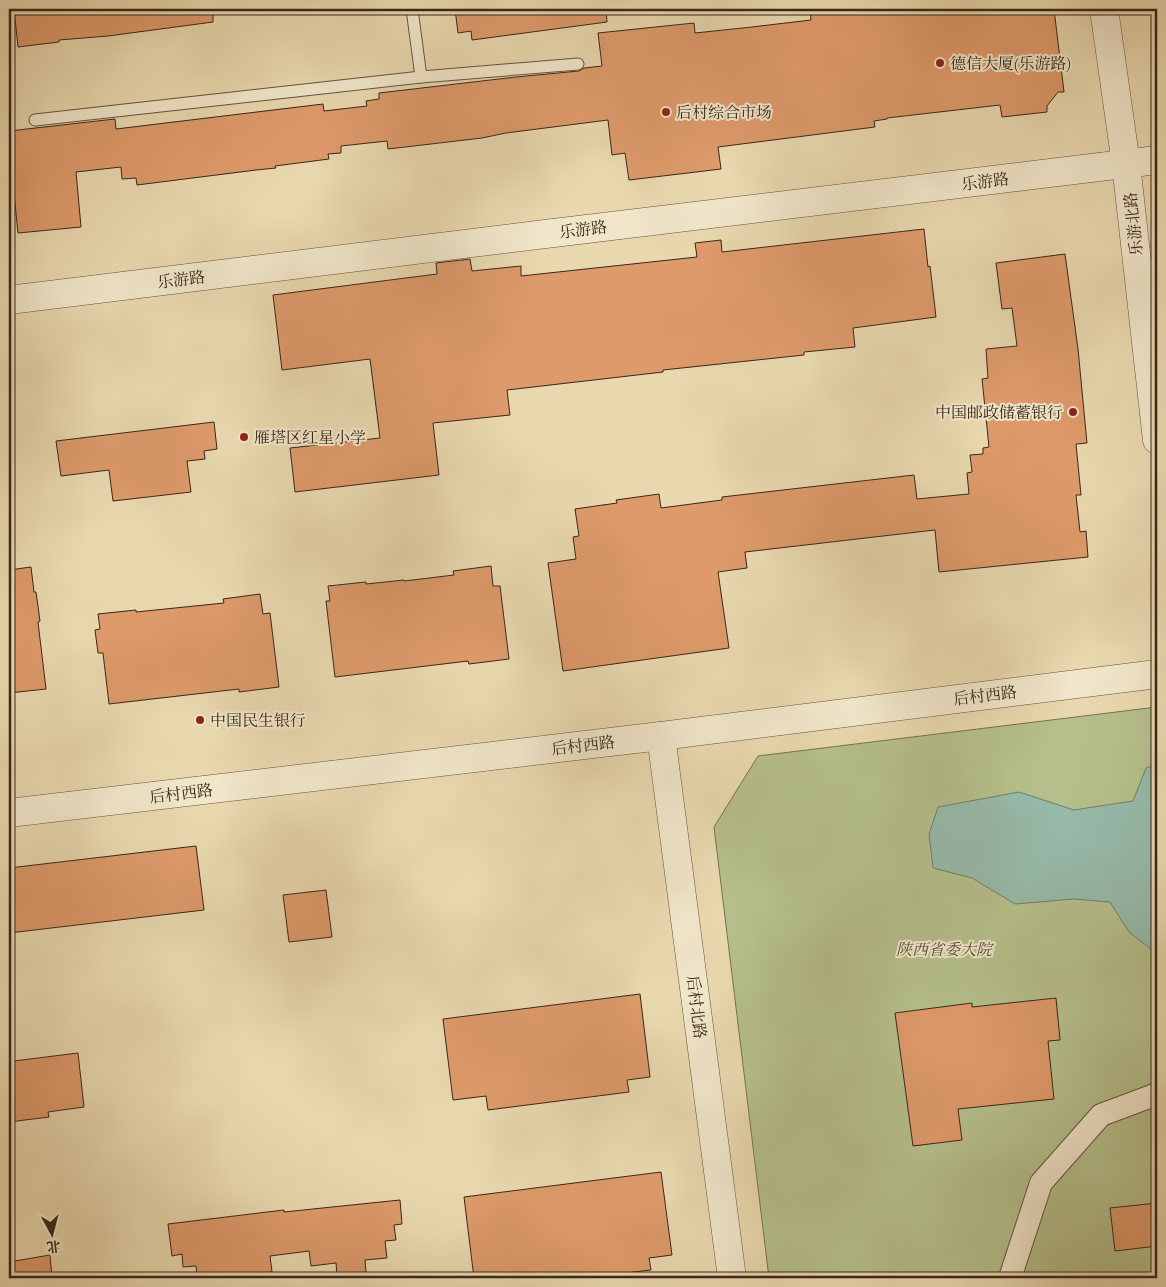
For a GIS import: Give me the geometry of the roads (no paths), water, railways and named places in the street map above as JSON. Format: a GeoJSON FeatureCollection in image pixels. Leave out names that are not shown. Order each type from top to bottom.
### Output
{"type":"FeatureCollection","features":[{"type":"Feature","properties":{"kind":"street","name":"乐游北路"},"geometry":{"type":"LineString","coordinates":[[1104,9],[1126,164],[1157,440]]}},
{"type":"Feature","properties":{"kind":"street","name":"乐游路"},"geometry":{"type":"LineString","coordinates":[[9,300],[1157,160]]}},
{"type":"Feature","properties":{"kind":"street","name":"后村西路"},"geometry":{"type":"LineString","coordinates":[[9,813],[661,736],[1157,674]]}},
{"type":"Feature","properties":{"kind":"street","name":"后村北路"},"geometry":{"type":"LineString","coordinates":[[661,736],[732,1278]]}},
{"type":"Feature","properties":{"kind":"street"},"geometry":{"type":"LineString","coordinates":[[1010,1278],[1040,1183],[1101,1115],[1157,1094]]}},
{"type":"Feature","properties":{"kind":"lane"},"geometry":{"type":"LineString","coordinates":[[412,9],[421,77]]}},
{"type":"Feature","properties":{"kind":"lane"},"geometry":{"type":"LineString","coordinates":[[36,120],[421,77],[578,64]]}},
{"type":"Feature","properties":{"kind":"place","name":"德信大厦(乐游路)"},"geometry":{"type":"Point","coordinates":[940,63]}},
{"type":"Feature","properties":{"kind":"place","name":"后村综合市场"},"geometry":{"type":"Point","coordinates":[666,112]}},
{"type":"Feature","properties":{"kind":"place","name":"中国邮政储蓄银行"},"geometry":{"type":"Point","coordinates":[1073,412]}},
{"type":"Feature","properties":{"kind":"place","name":"雁塔区红星小学"},"geometry":{"type":"Point","coordinates":[244,437]}},
{"type":"Feature","properties":{"kind":"place","name":"中国民生银行"},"geometry":{"type":"Point","coordinates":[200,720]}},
{"type":"Feature","properties":{"kind":"park label","name":"陕西省委大院"},"geometry":{"type":"Point","coordinates":[944,949]}}]}
